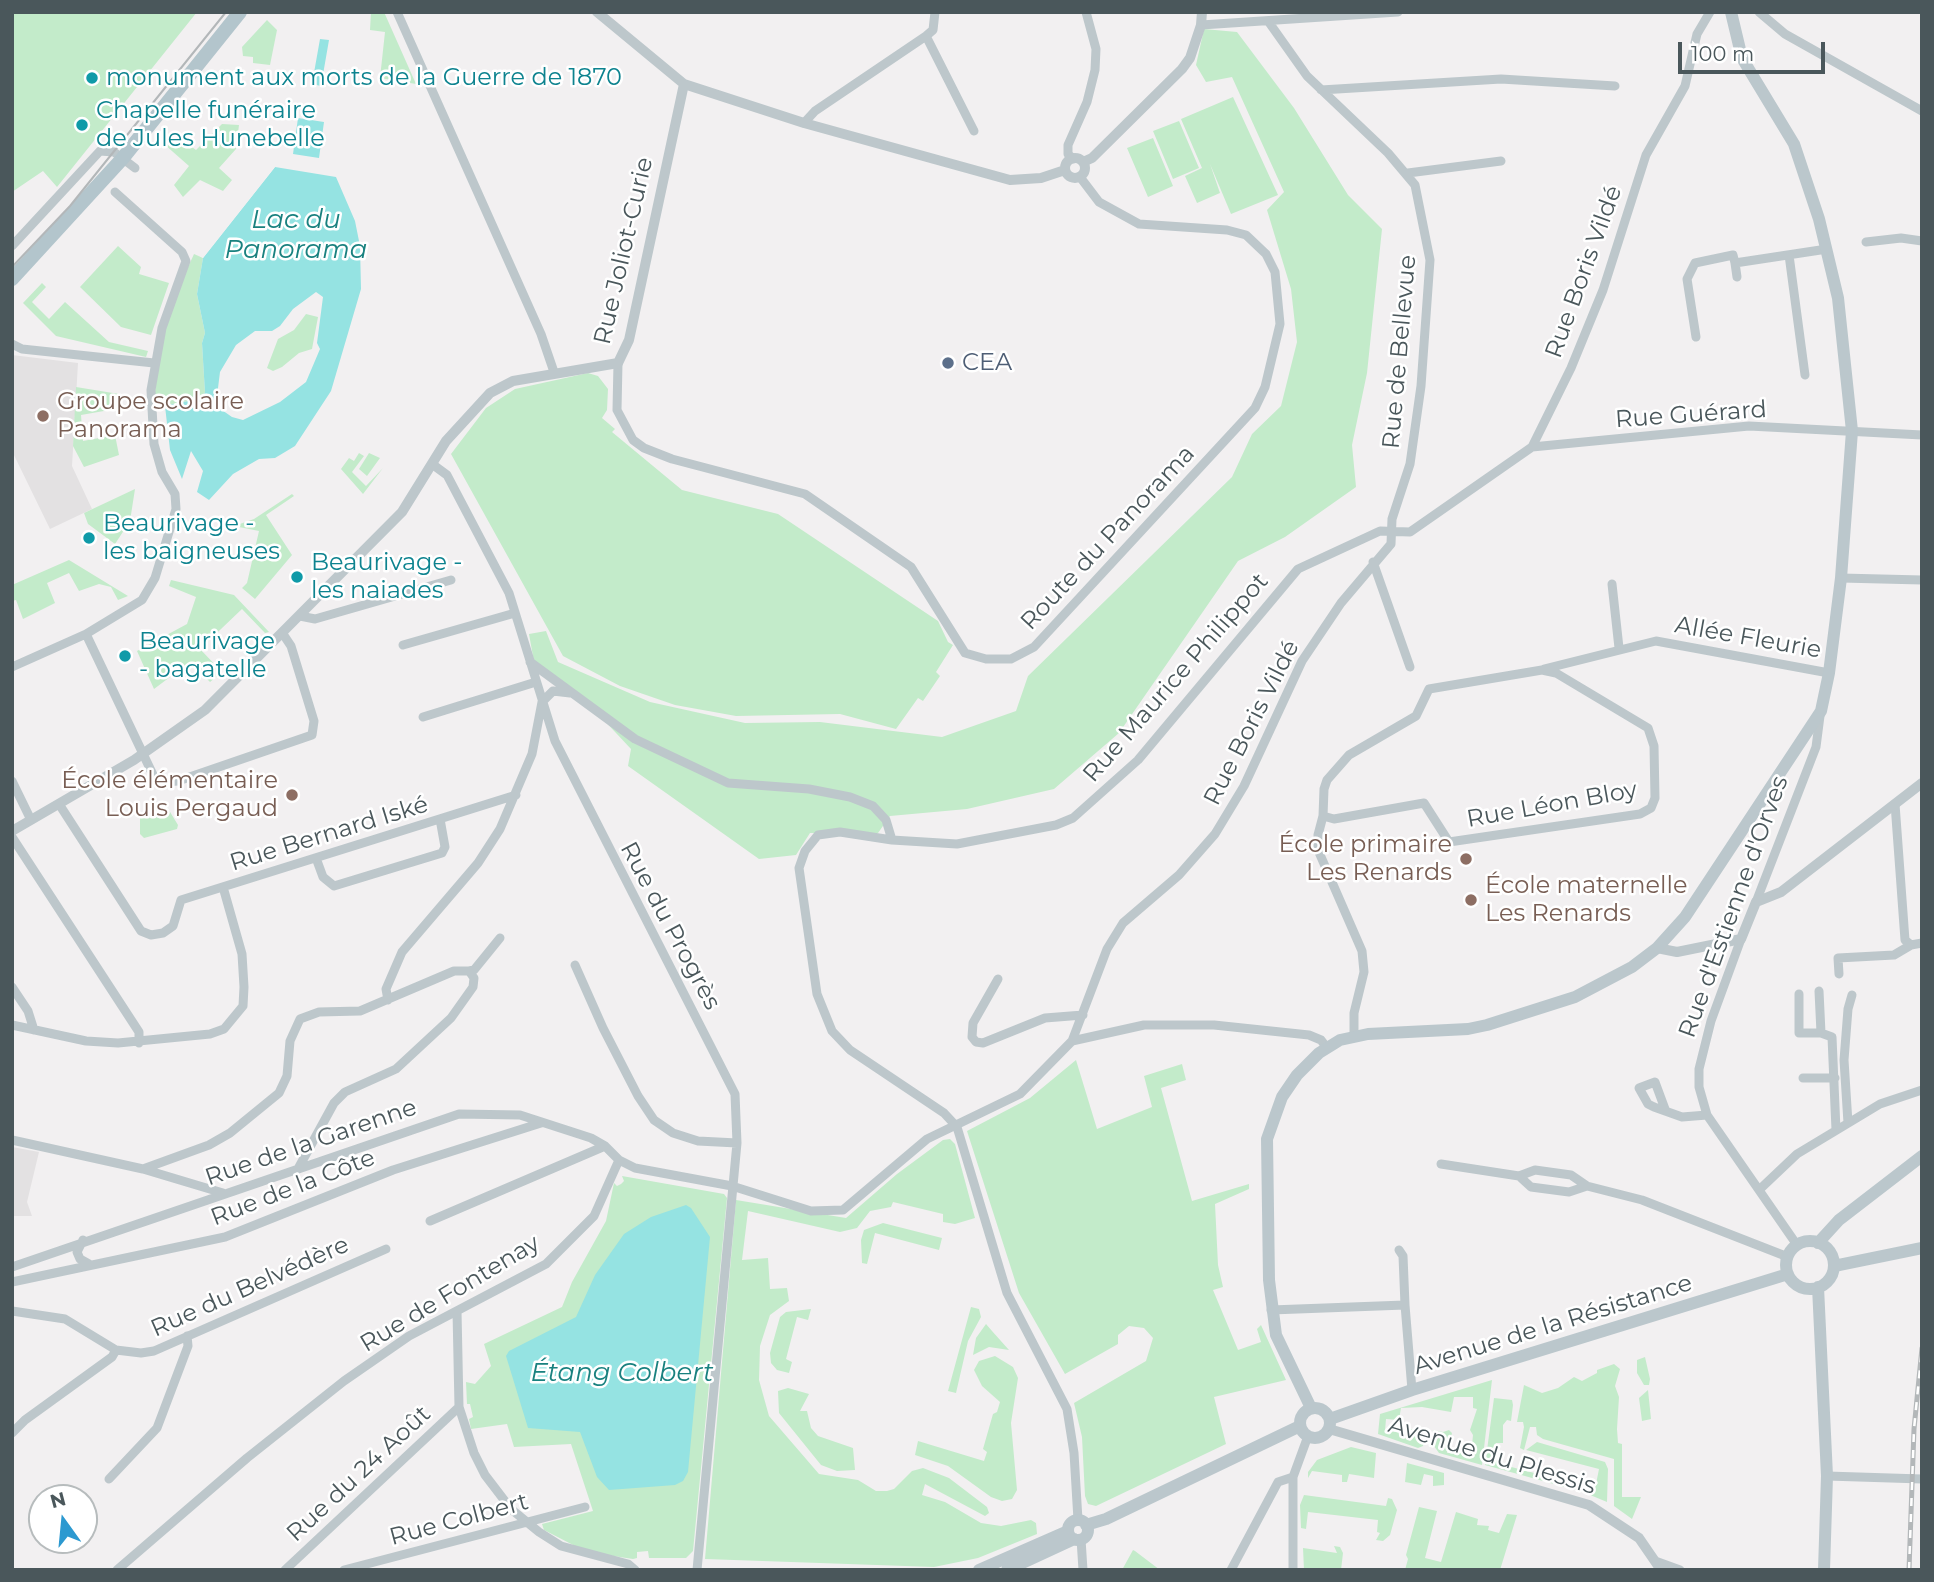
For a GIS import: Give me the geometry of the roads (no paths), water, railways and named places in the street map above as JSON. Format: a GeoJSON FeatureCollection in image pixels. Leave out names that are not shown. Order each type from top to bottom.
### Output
{"type":"FeatureCollection","features":[{"type":"Feature","properties":{"kind":"main road"},"geometry":{"type":"LineString","coordinates":[[12,279],[122,159],[240,12]]}},
{"type":"Feature","properties":{"kind":"main road","name":"Rue d'Estienne d'Orves"},"geometry":{"type":"LineString","coordinates":[[1731,12],[1742,58],[1794,144],[1827,249],[1838,298],[1852,431],[1841,579],[1829,673],[1821,711]]}},
{"type":"Feature","properties":{"kind":"main road"},"geometry":{"type":"LineString","coordinates":[[1311,1408],[1276,1335],[1271,1310],[1267,1139],[1282,1097],[1303,1070],[1327,1048],[1354,1036],[1468,1029],[1487,1025],[1575,997],[1632,967],[1657,948],[1685,917],[1821,711]]}},
{"type":"Feature","properties":{"kind":"main road"},"geometry":{"type":"LineString","coordinates":[[1818,1243],[1830,1252],[1834,1266],[1829,1279],[1818,1287],[1804,1288],[1788,1274],[1788,1257],[1797,1245],[1818,1243],[1839,1220],[1922,1156]]}},
{"type":"Feature","properties":{"kind":"main road"},"geometry":{"type":"LineString","coordinates":[[1834,1266],[1922,1248]]}},
{"type":"Feature","properties":{"kind":"main road","name":"Avenue de la Résistance"},"geometry":{"type":"LineString","coordinates":[[1330,1424],[1412,1390],[1788,1274]]}},
{"type":"Feature","properties":{"kind":"main road"},"geometry":{"type":"LineString","coordinates":[[1818,1287],[1827,1476],[1824,1570]]}},
{"type":"Feature","properties":{"kind":"main road"},"geometry":{"type":"LineString","coordinates":[[1304,1431],[1318,1438],[1330,1424],[1325,1411],[1311,1408]]}},
{"type":"Feature","properties":{"kind":"main road"},"geometry":{"type":"LineString","coordinates":[[1304,1431],[1301,1417],[1311,1408]]}},
{"type":"Feature","properties":{"kind":"main road"},"geometry":{"type":"LineString","coordinates":[[1074,1536],[1072,1522],[1106,1519],[1304,1431]]}},
{"type":"Feature","properties":{"kind":"main road"},"geometry":{"type":"LineString","coordinates":[[979,1570],[1074,1536]]}},
{"type":"Feature","properties":{"kind":"main road"},"geometry":{"type":"LineString","coordinates":[[1007,1570],[1074,1536]]}},
{"type":"Feature","properties":{"kind":"street"},"geometry":{"type":"LineString","coordinates":[[397,12],[541,334],[554,372]]}},
{"type":"Feature","properties":{"kind":"street"},"geometry":{"type":"LineString","coordinates":[[597,12],[684,84],[804,123],[1010,180],[1041,178],[1065,170]]}},
{"type":"Feature","properties":{"kind":"street"},"geometry":{"type":"LineString","coordinates":[[804,123],[815,111],[926,36],[933,30],[935,12]]}},
{"type":"Feature","properties":{"kind":"street"},"geometry":{"type":"LineString","coordinates":[[1065,170],[1071,177],[1080,177],[1085,170],[1078,160],[1068,154],[1068,145],[1087,102],[1095,70],[1096,49],[1086,12]]}},
{"type":"Feature","properties":{"kind":"street"},"geometry":{"type":"LineString","coordinates":[[1065,170],[1066,164],[1092,158],[1182,69],[1190,58],[1201,25],[1202,12]]}},
{"type":"Feature","properties":{"kind":"street"},"geometry":{"type":"LineString","coordinates":[[1201,25],[1398,12]]}},
{"type":"Feature","properties":{"kind":"street","name":"Rue Boris Vildé"},"geometry":{"type":"LineString","coordinates":[[1072,1041],[1107,948],[1123,923],[1179,875],[1215,834],[1244,786],[1302,661],[1373,562],[1391,544],[1392,532],[1410,533],[1431,521],[1532,447],[1571,369],[1603,290],[1646,155],[1685,86],[1697,34],[1710,12]]}},
{"type":"Feature","properties":{"kind":"street"},"geometry":{"type":"LineString","coordinates":[[1759,12],[1785,34],[1922,111]]}},
{"type":"Feature","properties":{"kind":"street","name":"Rue de Bellevue"},"geometry":{"type":"LineString","coordinates":[[1268,21],[1321,90],[1408,173],[1415,185],[1430,260],[1421,386],[1410,464],[1392,519],[1392,532]]}},
{"type":"Feature","properties":{"kind":"street"},"geometry":{"type":"LineString","coordinates":[[926,36],[974,131]]}},
{"type":"Feature","properties":{"kind":"street"},"geometry":{"type":"LineString","coordinates":[[1321,90],[1501,79],[1615,86]]}},
{"type":"Feature","properties":{"kind":"street","name":"Rue Joliot-Curie"},"geometry":{"type":"LineString","coordinates":[[12,831],[143,753],[205,710],[402,512],[446,441],[490,393],[513,381],[618,363],[629,340],[684,84]]}},
{"type":"Feature","properties":{"kind":"street"},"geometry":{"type":"LineString","coordinates":[[12,246],[100,151],[110,150],[135,168]]}},
{"type":"Feature","properties":{"kind":"street"},"geometry":{"type":"LineString","coordinates":[[1408,173],[1501,160]]}},
{"type":"Feature","properties":{"kind":"street","name":"Route du Panorama"},"geometry":{"type":"LineString","coordinates":[[618,363],[617,410],[624,428],[644,448],[805,494],[911,567],[965,653],[986,659],[1011,659],[1034,647],[1255,408],[1265,387],[1280,324],[1275,272],[1266,254],[1246,235],[1227,230],[1139,224],[1099,202],[1080,177]]}},
{"type":"Feature","properties":{"kind":"street"},"geometry":{"type":"LineString","coordinates":[[12,667],[86,634],[142,600],[155,578],[176,509],[175,494],[158,462],[151,428],[154,363],[162,328],[184,268],[185,256],[115,192]]}},
{"type":"Feature","properties":{"kind":"street"},"geometry":{"type":"LineString","coordinates":[[1866,242],[1901,238],[1922,241]]}},
{"type":"Feature","properties":{"kind":"street"},"geometry":{"type":"LineString","coordinates":[[1735,263],[1827,249]]}},
{"type":"Feature","properties":{"kind":"street"},"geometry":{"type":"LineString","coordinates":[[1696,337],[1687,279],[1695,263],[1733,255],[1737,277]]}},
{"type":"Feature","properties":{"kind":"street"},"geometry":{"type":"LineString","coordinates":[[1788,255],[1805,375]]}},
{"type":"Feature","properties":{"kind":"street"},"geometry":{"type":"LineString","coordinates":[[12,344],[22,349],[154,363]]}},
{"type":"Feature","properties":{"kind":"street","name":"Rue Guérard"},"geometry":{"type":"LineString","coordinates":[[1532,447],[1749,426],[1922,435]]}},
{"type":"Feature","properties":{"kind":"street","name":"Rue du Progrès"},"geometry":{"type":"LineString","coordinates":[[432,464],[447,475],[453,485],[509,593],[551,729],[607,850],[729,1078],[735,1094],[737,1143],[697,1570]]}},
{"type":"Feature","properties":{"kind":"street","name":"Rue Maurice Philippot"},"geometry":{"type":"LineString","coordinates":[[957,1126],[944,1113],[850,1050],[832,1031],[817,994],[799,867],[805,851],[818,835],[840,832],[891,840],[957,844],[1045,828],[1073,818],[1138,760],[1298,569],[1365,536],[1392,532]]}},
{"type":"Feature","properties":{"kind":"street"},"geometry":{"type":"LineString","coordinates":[[1373,562],[1410,667]]}},
{"type":"Feature","properties":{"kind":"street"},"geometry":{"type":"LineString","coordinates":[[1841,579],[1922,580]]}},
{"type":"Feature","properties":{"kind":"street"},"geometry":{"type":"LineString","coordinates":[[300,616],[315,619],[451,580]]}},
{"type":"Feature","properties":{"kind":"street"},"geometry":{"type":"LineString","coordinates":[[1612,584],[1619,648]]}},
{"type":"Feature","properties":{"kind":"street"},"geometry":{"type":"LineString","coordinates":[[403,645],[515,613]]}},
{"type":"Feature","properties":{"kind":"street"},"geometry":{"type":"LineString","coordinates":[[86,634],[155,779],[164,782],[178,781],[309,738],[314,731],[314,722],[291,646],[283,634]]}},
{"type":"Feature","properties":{"kind":"street","name":"Allée Fleurie"},"geometry":{"type":"LineString","coordinates":[[1542,670],[1619,648],[1656,641],[1829,673]]}},
{"type":"Feature","properties":{"kind":"street"},"geometry":{"type":"LineString","coordinates":[[530,662],[635,739],[728,783],[809,789],[850,797],[873,806],[886,820],[891,840]]}},
{"type":"Feature","properties":{"kind":"street"},"geometry":{"type":"LineString","coordinates":[[1354,1036],[1354,1013],[1364,972],[1362,951],[1318,850],[1318,835],[1323,816],[1321,804],[1327,780],[1349,755],[1416,716],[1429,689],[1542,670]]}},
{"type":"Feature","properties":{"kind":"street","name":"Rue Léon Bloy"},"geometry":{"type":"LineString","coordinates":[[1323,816],[1334,819],[1424,803],[1449,842],[1640,814],[1651,808],[1655,798],[1654,746],[1648,729],[1556,673],[1542,670]]}},
{"type":"Feature","properties":{"kind":"street"},"geometry":{"type":"LineString","coordinates":[[423,717],[537,686],[561,685]]}},
{"type":"Feature","properties":{"kind":"street"},"geometry":{"type":"LineString","coordinates":[[388,1000],[386,989],[402,952],[478,863],[500,829],[534,747],[542,702],[553,691],[577,696]]}},
{"type":"Feature","properties":{"kind":"street","name":"Rue d'Estienne d'Orves"},"geometry":{"type":"LineString","coordinates":[[1797,1245],[1707,1115],[1699,1087],[1699,1069],[1711,1021],[1816,747],[1821,711]]}},
{"type":"Feature","properties":{"kind":"street"},"geometry":{"type":"LineString","coordinates":[[538,731],[551,729]]}},
{"type":"Feature","properties":{"kind":"street"},"geometry":{"type":"LineString","coordinates":[[534,747],[540,737],[551,729]]}},
{"type":"Feature","properties":{"kind":"street","name":"Rue d'Estienne d'Orves"},"geometry":{"type":"LineString","coordinates":[[1802,738],[1811,740],[1808,764]]}},
{"type":"Feature","properties":{"kind":"street"},"geometry":{"type":"LineString","coordinates":[[12,781],[31,820]]}},
{"type":"Feature","properties":{"kind":"street"},"geometry":{"type":"LineString","coordinates":[[1756,902],[1781,891],[1922,783]]}},
{"type":"Feature","properties":{"kind":"street","name":"Rue Bernard Iské"},"geometry":{"type":"LineString","coordinates":[[12,1025],[86,1041],[139,1042],[210,1034],[224,1029],[243,1006],[242,954],[223,887],[516,795]]}},
{"type":"Feature","properties":{"kind":"street"},"geometry":{"type":"LineString","coordinates":[[59,804],[141,931],[151,935],[163,933],[173,926],[181,900],[223,887]]}},
{"type":"Feature","properties":{"kind":"street"},"geometry":{"type":"LineString","coordinates":[[1895,804],[1905,940],[1911,945]]}},
{"type":"Feature","properties":{"kind":"street"},"geometry":{"type":"LineString","coordinates":[[316,858],[323,877],[334,886],[442,853],[445,847],[440,819]]}},
{"type":"Feature","properties":{"kind":"street"},"geometry":{"type":"LineString","coordinates":[[12,837],[139,1031],[139,1042]]}},
{"type":"Feature","properties":{"kind":"street"},"geometry":{"type":"LineString","coordinates":[[143,1169],[209,1144],[230,1133],[279,1093],[287,1076],[290,1041],[300,1019],[319,1012],[360,1011],[454,971],[474,970],[500,937]]}},
{"type":"Feature","properties":{"kind":"street"},"geometry":{"type":"LineString","coordinates":[[1657,948],[1677,952],[1741,939]]}},
{"type":"Feature","properties":{"kind":"street"},"geometry":{"type":"LineString","coordinates":[[1839,974],[1838,958],[1894,955],[1911,945],[1922,943]]}},
{"type":"Feature","properties":{"kind":"street"},"geometry":{"type":"LineString","coordinates":[[575,965],[603,1028],[638,1096],[654,1120],[673,1133],[698,1141],[737,1143]]}},
{"type":"Feature","properties":{"kind":"street"},"geometry":{"type":"LineString","coordinates":[[299,1167],[334,1103],[345,1092],[396,1069],[451,1018],[473,987],[474,978],[469,971]]}},
{"type":"Feature","properties":{"kind":"street"},"geometry":{"type":"LineString","coordinates":[[998,979],[973,1023],[972,1037],[976,1042],[983,1042],[1045,1018],[1083,1015]]}},
{"type":"Feature","properties":{"kind":"street"},"geometry":{"type":"LineString","coordinates":[[12,987],[28,1012],[34,1030]]}},
{"type":"Feature","properties":{"kind":"street"},"geometry":{"type":"LineString","coordinates":[[1819,991],[1821,1034]]}},
{"type":"Feature","properties":{"kind":"street"},"geometry":{"type":"LineString","coordinates":[[1799,994],[1799,1033],[1832,1037],[1836,1130]]}},
{"type":"Feature","properties":{"kind":"street"},"geometry":{"type":"LineString","coordinates":[[1848,1123],[1844,1060],[1848,1009],[1852,995]]}},
{"type":"Feature","properties":{"kind":"street"},"geometry":{"type":"LineString","coordinates":[[619,1160],[635,1168],[732,1186],[811,1211],[843,1210],[927,1139],[1020,1094],[1072,1041],[1144,1025],[1214,1025],[1309,1035],[1321,1040],[1327,1048]]}},
{"type":"Feature","properties":{"kind":"street"},"geometry":{"type":"LineString","coordinates":[[1803,1078],[1835,1078]]}},
{"type":"Feature","properties":{"kind":"street"},"geometry":{"type":"LineString","coordinates":[[1759,1190],[1797,1154],[1836,1130],[1880,1104],[1922,1090]]}},
{"type":"Feature","properties":{"kind":"street"},"geometry":{"type":"LineString","coordinates":[[1665,1109],[1682,1117],[1707,1115]]}},
{"type":"Feature","properties":{"kind":"street","name":"Rue de la Garenne"},"geometry":{"type":"LineString","coordinates":[[12,1266],[459,1114],[510,1113],[591,1138],[605,1146],[619,1160]]}},
{"type":"Feature","properties":{"kind":"street","name":"Rue de la Côte"},"geometry":{"type":"LineString","coordinates":[[12,1282],[225,1237],[393,1170],[541,1123]]}},
{"type":"Feature","properties":{"kind":"street"},"geometry":{"type":"LineString","coordinates":[[957,1126],[1003,1283],[1020,1322],[1067,1409],[1082,1523]]}},
{"type":"Feature","properties":{"kind":"street"},"geometry":{"type":"LineString","coordinates":[[12,1140],[143,1169],[223,1193]]}},
{"type":"Feature","properties":{"kind":"street"},"geometry":{"type":"LineString","coordinates":[[430,1221],[591,1149],[605,1146]]}},
{"type":"Feature","properties":{"kind":"street","name":"Rue de Fontenay"},"geometry":{"type":"LineString","coordinates":[[117,1570],[247,1458],[344,1381],[409,1336],[546,1264],[594,1216],[619,1160]]}},
{"type":"Feature","properties":{"kind":"street"},"geometry":{"type":"LineString","coordinates":[[1441,1164],[1519,1176],[1535,1170],[1571,1175],[1587,1186],[1642,1200],[1788,1257]]}},
{"type":"Feature","properties":{"kind":"street"},"geometry":{"type":"LineString","coordinates":[[1519,1176],[1531,1187],[1569,1192],[1587,1186]]}},
{"type":"Feature","properties":{"kind":"street"},"geometry":{"type":"LineString","coordinates":[[83,1240],[77,1252],[80,1259],[89,1264]]}},
{"type":"Feature","properties":{"kind":"street","name":"Rue du Belvédère"},"geometry":{"type":"LineString","coordinates":[[12,1311],[65,1319],[116,1349],[141,1353],[187,1336],[386,1249]]}},
{"type":"Feature","properties":{"kind":"street"},"geometry":{"type":"LineString","coordinates":[[1399,1250],[1402,1256],[1412,1390]]}},
{"type":"Feature","properties":{"kind":"street"},"geometry":{"type":"LineString","coordinates":[[1271,1310],[1405,1305]]}},
{"type":"Feature","properties":{"kind":"street"},"geometry":{"type":"LineString","coordinates":[[457,1311],[459,1407],[474,1453],[485,1475],[512,1509],[561,1546],[628,1564],[635,1570]]}},
{"type":"Feature","properties":{"kind":"street"},"geometry":{"type":"LineString","coordinates":[[109,1479],[157,1428],[188,1346],[187,1336]]}},
{"type":"Feature","properties":{"kind":"street"},"geometry":{"type":"LineString","coordinates":[[12,1433],[25,1420],[112,1357],[116,1349]]}},
{"type":"Feature","properties":{"kind":"street","name":"Rue du 24 Août"},"geometry":{"type":"LineString","coordinates":[[285,1570],[459,1407]]}},
{"type":"Feature","properties":{"kind":"street","name":"Avenue du Plessis"},"geometry":{"type":"LineString","coordinates":[[1330,1424],[1589,1505],[1639,1538],[1660,1566]]}},
{"type":"Feature","properties":{"kind":"street"},"geometry":{"type":"LineString","coordinates":[[1293,1570],[1293,1478],[1304,1431]]}},
{"type":"Feature","properties":{"kind":"street"},"geometry":{"type":"LineString","coordinates":[[1827,1476],[1922,1479]]}},
{"type":"Feature","properties":{"kind":"street"},"geometry":{"type":"LineString","coordinates":[[1231,1570],[1274,1486],[1282,1479],[1293,1478]]}},
{"type":"Feature","properties":{"kind":"street","name":"Rue Colbert"},"geometry":{"type":"LineString","coordinates":[[344,1570],[585,1507]]}},
{"type":"Feature","properties":{"kind":"street"},"geometry":{"type":"LineString","coordinates":[[1074,1536],[1083,1570]]}},
{"type":"Feature","properties":{"kind":"street"},"geometry":{"type":"LineString","coordinates":[[1660,1566],[1680,1570]]}},
{"type":"Feature","properties":{"kind":"water"},"geometry":{"type":"Polygon","coordinates":[[[320,39],[329,40],[321,86],[312,84],[320,39]]]}},
{"type":"Feature","properties":{"kind":"water"},"geometry":{"type":"Polygon","coordinates":[[[298,118],[324,122],[319,158],[293,154],[298,118]]]}},
{"type":"Feature","properties":{"kind":"water","name":"Lac du Panorama"},"geometry":{"type":"Polygon","coordinates":[[[275,167],[336,177],[355,221],[360,246],[361,289],[331,391],[295,446],[275,458],[259,459],[233,474],[209,500],[197,492],[203,471],[191,451],[182,479],[170,450],[165,406],[193,400],[205,393],[202,343],[205,333],[197,294],[203,258],[275,167]],[[316,292],[293,309],[280,326],[272,331],[255,331],[236,345],[220,372],[217,396],[219,408],[232,417],[243,420],[280,402],[306,382],[320,349],[317,343],[323,297],[316,292]]]}},
{"type":"Feature","properties":{"kind":"water","name":"Étang Colbert"},"geometry":{"type":"Polygon","coordinates":[[[686,1205],[691,1208],[710,1237],[688,1472],[683,1481],[675,1485],[609,1490],[597,1477],[580,1432],[528,1428],[506,1356],[509,1351],[576,1317],[595,1275],[624,1234],[651,1217],[686,1205]]]}},
{"type":"Feature","properties":{"kind":"tram line"},"geometry":{"type":"LineString","coordinates":[[12,267],[70,206],[226,12]]}},
{"type":"Feature","properties":{"kind":"railway"},"geometry":{"type":"LineString","coordinates":[[1909,1570],[1914,1429],[1922,1348]]}},
{"type":"Feature","properties":{"kind":"place","name":"monument aux morts de la Guerre de 1870"},"geometry":{"type":"Point","coordinates":[92,78]}},
{"type":"Feature","properties":{"kind":"place","name":"Chapelle funéraire de Jules Hunebelle"},"geometry":{"type":"Point","coordinates":[82,125]}},
{"type":"Feature","properties":{"kind":"place","name":"CEA"},"geometry":{"type":"Point","coordinates":[948,363]}},
{"type":"Feature","properties":{"kind":"place","name":"Groupe scolaire Panorama"},"geometry":{"type":"Point","coordinates":[43,416]}},
{"type":"Feature","properties":{"kind":"place","name":"Beaurivage - les baigneuses"},"geometry":{"type":"Point","coordinates":[89,538]}},
{"type":"Feature","properties":{"kind":"place","name":"Beaurivage - les naiades"},"geometry":{"type":"Point","coordinates":[297,577]}},
{"type":"Feature","properties":{"kind":"place","name":"Beaurivage - bagatelle"},"geometry":{"type":"Point","coordinates":[125,656]}},
{"type":"Feature","properties":{"kind":"place","name":"École élémentaire Louis Pergaud"},"geometry":{"type":"Point","coordinates":[292,795]}},
{"type":"Feature","properties":{"kind":"place","name":"École primaire Les Renards"},"geometry":{"type":"Point","coordinates":[1466,859]}},
{"type":"Feature","properties":{"kind":"place","name":"École maternelle Les Renards"},"geometry":{"type":"Point","coordinates":[1471,900]}}]}
